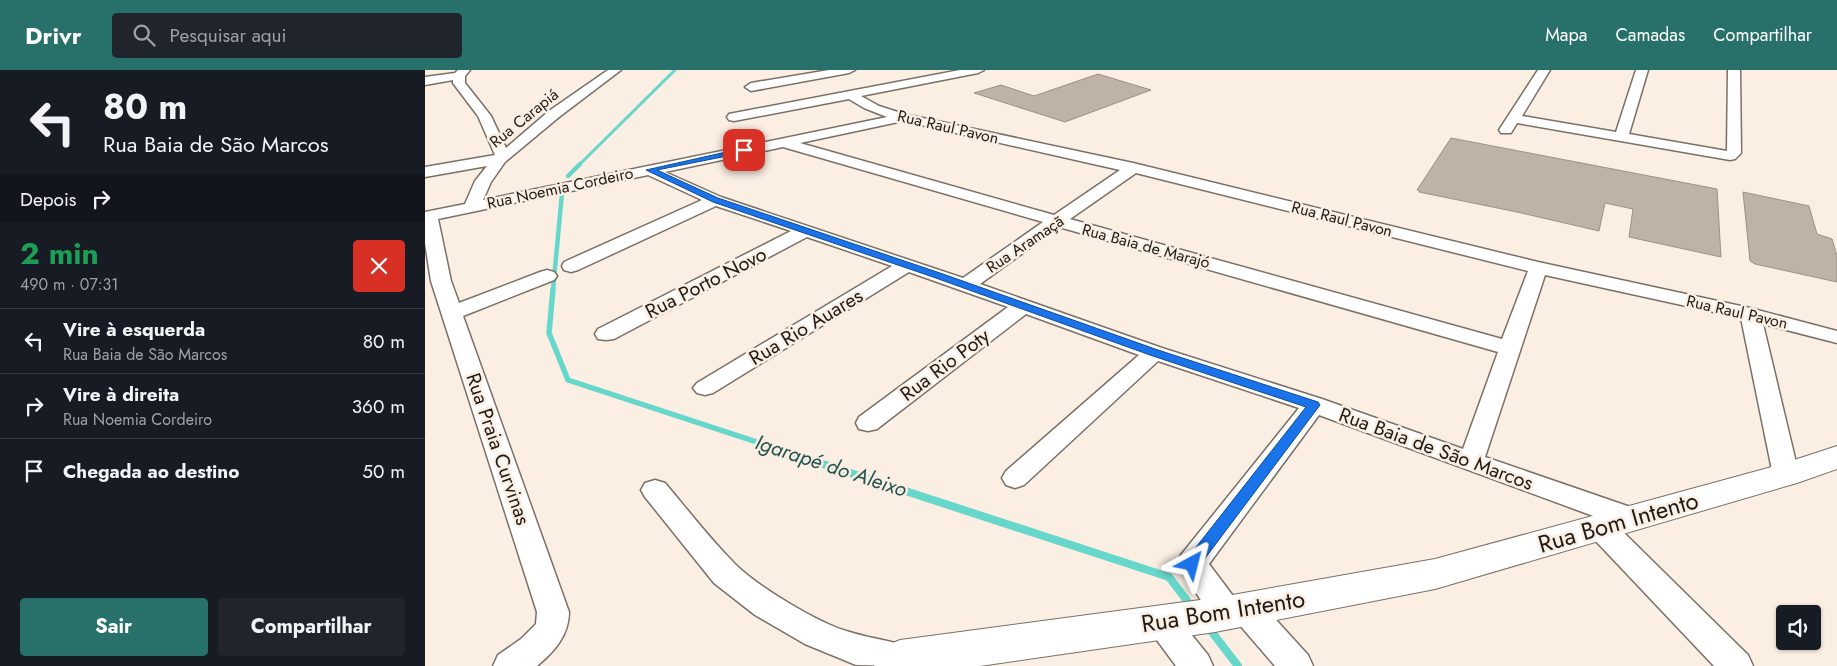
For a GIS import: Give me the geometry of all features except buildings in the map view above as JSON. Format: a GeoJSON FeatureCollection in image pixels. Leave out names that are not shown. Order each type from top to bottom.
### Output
{"type":"FeatureCollection","features":[{"type":"Feature","properties":{"kind":"street","name":"Rua Carapiá"},"geometry":{"type":"LineString","coordinates":[[472,207],[483,181],[501,158],[554,114],[615,70]]}},
{"type":"Feature","properties":{"kind":"street"},"geometry":{"type":"LineString","coordinates":[[762,70],[732,122],[851,94],[977,70]]}},
{"type":"Feature","properties":{"kind":"street"},"geometry":{"type":"LineString","coordinates":[[746,96],[849,70]]}},
{"type":"Feature","properties":{"kind":"street"},"geometry":{"type":"LineString","coordinates":[[918,70],[930,79]]}},
{"type":"Feature","properties":{"kind":"street"},"geometry":{"type":"LineString","coordinates":[[1544,70],[1510,124],[1621,137],[1721,156],[1733,155],[1734,70]]}},
{"type":"Feature","properties":{"kind":"street"},"geometry":{"type":"LineString","coordinates":[[1621,137],[1642,70]]}},
{"type":"Feature","properties":{"kind":"street"},"geometry":{"type":"LineString","coordinates":[[425,81],[461,73],[459,83],[484,116],[501,158],[425,172]]}},
{"type":"Feature","properties":{"kind":"street","name":"Rua Raul Pavon"},"geometry":{"type":"LineString","coordinates":[[851,94],[873,108],[901,117],[1133,168],[1538,268],[1750,314],[1837,337]]}},
{"type":"Feature","properties":{"kind":"street","name":"Rua Noemia Cordeiro"},"geometry":{"type":"LineString","coordinates":[[427,216],[901,117]]}},
{"type":"Feature","properties":{"kind":"street","name":"Rua Baia de Marajó"},"geometry":{"type":"LineString","coordinates":[[782,142],[1058,222],[1509,348]]}},
{"type":"Feature","properties":{"kind":"street","name":"Rua Aramaçã"},"geometry":{"type":"LineString","coordinates":[[965,285],[1133,168]]}},
{"type":"Feature","properties":{"kind":"street","name":"Rua Baia de São Marcos"},"geometry":{"type":"LineString","coordinates":[[649,170],[715,200],[908,265],[1154,353],[1314,405],[1471,461],[1614,523]]}},
{"type":"Feature","properties":{"kind":"street"},"geometry":{"type":"LineString","coordinates":[[571,266],[715,200]]}},
{"type":"Feature","properties":{"kind":"street","name":"Rua Praia Curvinas"},"geometry":{"type":"LineString","coordinates":[[427,216],[441,281],[553,612],[552,626],[541,642],[521,660],[510,666]]}},
{"type":"Feature","properties":{"kind":"street","name":"Rua Porto Novo"},"geometry":{"type":"LineString","coordinates":[[606,334],[805,231]]}},
{"type":"Feature","properties":{"kind":"street","name":"Rua Rio Auares"},"geometry":{"type":"LineString","coordinates":[[705,388],[908,265]]}},
{"type":"Feature","properties":{"kind":"street"},"geometry":{"type":"LineString","coordinates":[[1471,461],[1538,268]]}},
{"type":"Feature","properties":{"kind":"street"},"geometry":{"type":"LineString","coordinates":[[452,313],[547,276]]}},
{"type":"Feature","properties":{"kind":"street","name":"Rua Rio Poty"},"geometry":{"type":"LineString","coordinates":[[868,423],[1022,307]]}},
{"type":"Feature","properties":{"kind":"street"},"geometry":{"type":"LineString","coordinates":[[1750,314],[1786,475]]}},
{"type":"Feature","properties":{"kind":"street"},"geometry":{"type":"LineString","coordinates":[[1015,478],[1154,353]]}},
{"type":"Feature","properties":{"kind":"street"},"geometry":{"type":"LineString","coordinates":[[1297,666],[1230,613],[1192,564],[1314,405]]}},
{"type":"Feature","properties":{"kind":"street","name":"Rua Bom Intento"},"geometry":{"type":"LineString","coordinates":[[655,490],[725,574],[767,605],[824,637],[897,663],[1230,613],[1435,574],[1786,475],[1837,457]]}},
{"type":"Feature","properties":{"kind":"street"},"geometry":{"type":"LineString","coordinates":[[1614,523],[1736,666]]}},
{"type":"Feature","properties":{"kind":"street"},"geometry":{"type":"LineString","coordinates":[[1167,621],[1196,666]]}},
{"type":"Feature","properties":{"kind":"waterway","name":"Igarapé do Aleixo"},"geometry":{"type":"LineString","coordinates":[[579,165],[675,70]]}},
{"type":"Feature","properties":{"kind":"waterway","name":"Igarapé do Aleixo"},"geometry":{"type":"LineString","coordinates":[[568,176],[579,165]]}},
{"type":"Feature","properties":{"kind":"waterway","name":"Igarapé do Aleixo"},"geometry":{"type":"LineString","coordinates":[[553,290],[562,193]]}},
{"type":"Feature","properties":{"kind":"waterway","name":"Igarapé do Aleixo"},"geometry":{"type":"LineString","coordinates":[[553,289],[549,333],[568,380],[790,453]]}},
{"type":"Feature","properties":{"kind":"waterway","name":"Igarapé do Aleixo"},"geometry":{"type":"LineString","coordinates":[[786,452],[1169,577],[1191,606]]}},
{"type":"Feature","properties":{"kind":"waterway","name":"Igarapé do Aleixo"},"geometry":{"type":"LineString","coordinates":[[1208,627],[1238,666]]}},
{"type":"Feature","properties":{"kind":"route"},"geometry":{"type":"LineString","coordinates":[[744,150],[649,170],[715,200],[965,285],[1154,353],[1314,405],[1192,564]]}}]}
